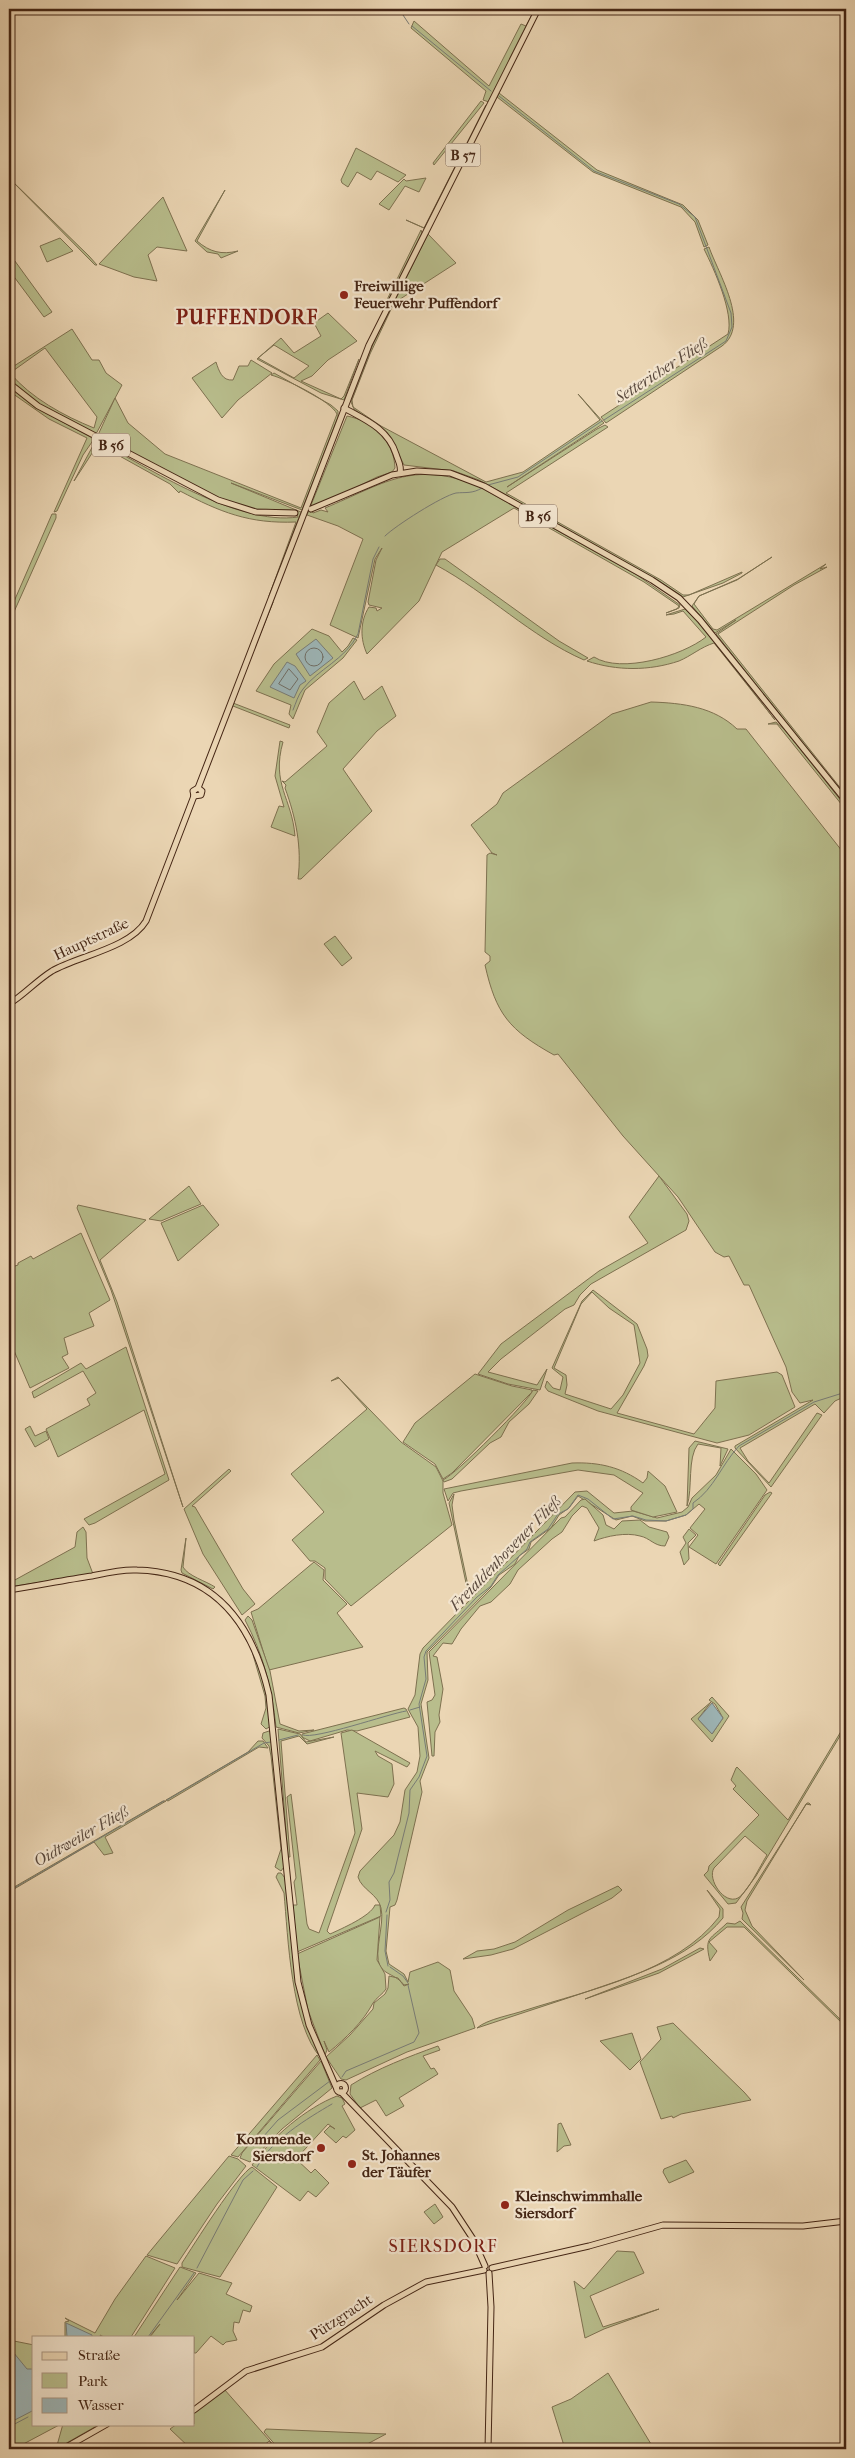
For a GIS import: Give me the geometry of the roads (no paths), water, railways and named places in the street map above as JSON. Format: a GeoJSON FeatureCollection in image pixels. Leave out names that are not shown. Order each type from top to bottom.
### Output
{"type":"FeatureCollection","features":[{"type":"Feature","properties":{"kind":"main road","name":"B 57"},"geometry":{"type":"LineString","coordinates":[[344,408],[375,331],[538,9]]}},
{"type":"Feature","properties":{"kind":"main road","name":"B 56"},"geometry":{"type":"LineString","coordinates":[[9,383],[38,406],[218,500],[256,512],[295,513]]}},
{"type":"Feature","properties":{"kind":"main road"},"geometry":{"type":"LineString","coordinates":[[344,408],[384,432],[393,446],[400,473]]}},
{"type":"Feature","properties":{"kind":"main road","name":"Hauptstraße"},"geometry":{"type":"LineString","coordinates":[[9,1004],[53,971],[126,939],[138,931],[146,921],[194,796],[199,797],[202,793],[198,788],[344,408]]}},
{"type":"Feature","properties":{"kind":"main road"},"geometry":{"type":"LineString","coordinates":[[399,465],[413,471]]}},
{"type":"Feature","properties":{"kind":"main road"},"geometry":{"type":"LineString","coordinates":[[392,475],[399,465]]}},
{"type":"Feature","properties":{"kind":"main road","name":"B 56"},"geometry":{"type":"LineString","coordinates":[[312,510],[392,475],[413,471],[450,473],[484,486],[652,580],[679,598],[713,635],[846,801]]}},
{"type":"Feature","properties":{"kind":"main road"},"geometry":{"type":"LineString","coordinates":[[9,1590],[117,1572],[150,1571],[185,1579],[198,1585],[222,1602],[244,1627],[259,1658],[269,1695],[298,1982],[309,2026],[332,2074],[339,2085],[344,2085],[343,2091],[401,2154],[454,2206],[472,2230],[488,2268],[491,2306],[488,2449]]}},
{"type":"Feature","properties":{"kind":"main road","name":"Pützgracht"},"geometry":{"type":"LineString","coordinates":[[195,2409],[249,2370],[322,2347],[384,2305],[432,2280],[588,2246],[646,2228],[681,2224],[803,2226],[846,2221]]}},
{"type":"Feature","properties":{"kind":"main road"},"geometry":{"type":"LineString","coordinates":[[62,2449],[103,2426]]}},
{"type":"Feature","properties":{"kind":"water"},"geometry":{"type":"Polygon","coordinates":[[[316,639],[333,658],[310,676],[296,654],[316,639]]]}},
{"type":"Feature","properties":{"kind":"water"},"geometry":{"type":"Polygon","coordinates":[[[287,662],[295,666],[306,681],[300,685],[294,698],[270,687],[287,662]]]}},
{"type":"Feature","properties":{"kind":"water"},"geometry":{"type":"Polygon","coordinates":[[[712,1703],[723,1718],[712,1734],[698,1719],[712,1703]]]}},
{"type":"Feature","properties":{"kind":"water"},"geometry":{"type":"Polygon","coordinates":[[[66,2323],[92,2335],[92,2336],[67,2336],[66,2323]]]}},
{"type":"Feature","properties":{"kind":"water"},"geometry":{"type":"Polygon","coordinates":[[[9,2347],[27,2369],[32,2369],[32,2411],[9,2423],[9,2347]]]}},
{"type":"Feature","properties":{"kind":"waterway","name":"Settericher Fließ"},"geometry":{"type":"LineString","coordinates":[[399,9],[409,24]]}},
{"type":"Feature","properties":{"kind":"waterway","name":"Settericher Fließ"},"geometry":{"type":"LineString","coordinates":[[412,26],[491,91]]}},
{"type":"Feature","properties":{"kind":"waterway","name":"Settericher Fließ"},"geometry":{"type":"LineString","coordinates":[[499,96],[594,171],[679,204],[695,217],[731,313],[732,327],[726,341],[604,420]]}},
{"type":"Feature","properties":{"kind":"waterway","name":"Settericher Fließ"},"geometry":{"type":"LineString","coordinates":[[488,485],[518,477],[602,421]]}},
{"type":"Feature","properties":{"kind":"waterway","name":"Settericher Fließ"},"geometry":{"type":"LineString","coordinates":[[385,536],[408,519],[449,495],[472,492],[482,488]]}},
{"type":"Feature","properties":{"kind":"waterway","name":"Settericher Fließ"},"geometry":{"type":"LineString","coordinates":[[293,710],[298,696],[303,689],[339,658],[353,643],[358,634],[373,559],[379,547]]}},
{"type":"Feature","properties":{"kind":"waterway","name":"Freialdenhovener Fließ"},"geometry":{"type":"LineString","coordinates":[[386,1912],[390,1900],[389,1882],[394,1873],[409,1813],[410,1790],[419,1777],[427,1756],[419,1704],[426,1679],[424,1657],[426,1651],[477,1597],[491,1586],[498,1575],[527,1549],[530,1542],[548,1529],[558,1514],[568,1509],[578,1495],[588,1499],[613,1519],[633,1516],[646,1520],[666,1521],[686,1515],[693,1509],[693,1503],[707,1491],[739,1446],[814,1402],[846,1392]]}},
{"type":"Feature","properties":{"kind":"waterway","name":"Oidtweiler Fließ"},"geometry":{"type":"LineString","coordinates":[[410,1710],[420,1707]]}},
{"type":"Feature","properties":{"kind":"waterway","name":"Oidtweiler Fließ"},"geometry":{"type":"LineString","coordinates":[[303,1735],[321,1734],[406,1711]]}},
{"type":"Feature","properties":{"kind":"waterway","name":"Oidtweiler Fließ"},"geometry":{"type":"LineString","coordinates":[[279,1740],[298,1735]]}},
{"type":"Feature","properties":{"kind":"waterway","name":"Oidtweiler Fließ"},"geometry":{"type":"LineString","coordinates":[[211,1774],[264,1743],[271,1742]]}},
{"type":"Feature","properties":{"kind":"waterway","name":"Oidtweiler Fließ"},"geometry":{"type":"LineString","coordinates":[[167,1800],[208,1776]]}},
{"type":"Feature","properties":{"kind":"waterway","name":"Oidtweiler Fließ"},"geometry":{"type":"LineString","coordinates":[[9,1891],[164,1801]]}},
{"type":"Feature","properties":{"kind":"waterway"},"geometry":{"type":"LineString","coordinates":[[387,1915],[385,1951],[388,1966]]}},
{"type":"Feature","properties":{"kind":"waterway"},"geometry":{"type":"LineString","coordinates":[[390,1967],[403,1976],[408,1983]]}},
{"type":"Feature","properties":{"kind":"waterway"},"geometry":{"type":"LineString","coordinates":[[342,2077],[346,2071],[414,2042],[419,2033],[408,1985]]}},
{"type":"Feature","properties":{"kind":"waterway"},"geometry":{"type":"LineString","coordinates":[[263,2137],[278,2120],[330,2081]]}},
{"type":"Feature","properties":{"kind":"waterway"},"geometry":{"type":"LineString","coordinates":[[257,2167],[263,2157],[280,2139],[301,2123],[332,2104]]}},
{"type":"Feature","properties":{"kind":"waterway"},"geometry":{"type":"LineString","coordinates":[[197,2268],[243,2180],[253,2171]]}},
{"type":"Feature","properties":{"kind":"waterway"},"geometry":{"type":"LineString","coordinates":[[149,2336],[194,2273]]}},
{"type":"Feature","properties":{"kind":"waterway"},"geometry":{"type":"LineString","coordinates":[[9,2427],[28,2417]]}},
{"type":"Feature","properties":{"kind":"place","name":"Freiwillige Feuerwehr Puffendorf"},"geometry":{"type":"Point","coordinates":[344,295]}},
{"type":"Feature","properties":{"kind":"place","name":"Kommende Siersdorf"},"geometry":{"type":"Point","coordinates":[321,2148]}},
{"type":"Feature","properties":{"kind":"place","name":"St. Johannes der Täufer"},"geometry":{"type":"Point","coordinates":[352,2164]}},
{"type":"Feature","properties":{"kind":"place","name":"Kleinschwimmhalle Siersdorf"},"geometry":{"type":"Point","coordinates":[505,2205]}},
{"type":"Feature","properties":{"kind":"district","name":"PUFFENDORF"},"geometry":{"type":"Point","coordinates":[247,317]}},
{"type":"Feature","properties":{"kind":"district","name":"SIERSDORF"},"geometry":{"type":"Point","coordinates":[443,2246]}}]}
